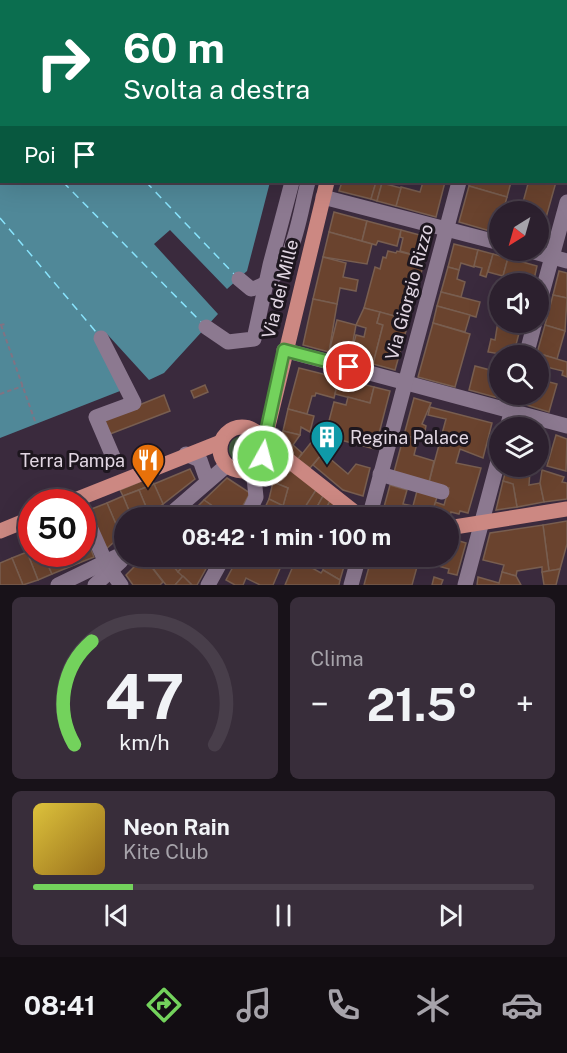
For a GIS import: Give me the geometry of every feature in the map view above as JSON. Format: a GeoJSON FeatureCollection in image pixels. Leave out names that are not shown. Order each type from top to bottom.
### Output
{"type":"FeatureCollection","features":[{"type":"Feature","properties":{"kind":"main road","name":"Via dei Mille"},"geometry":{"type":"LineString","coordinates":[[253,468],[261,461],[284,350],[325,189]]}},
{"type":"Feature","properties":{"kind":"main road"},"geometry":{"type":"LineString","coordinates":[[250,428],[271,407]]}},
{"type":"Feature","properties":{"kind":"main road"},"geometry":{"type":"LineString","coordinates":[[253,468],[242,471],[227,465],[221,455],[221,442],[225,434],[233,428],[250,428],[261,436],[264,447],[283,456],[348,507]]}},
{"type":"Feature","properties":{"kind":"main road"},"geometry":{"type":"LineString","coordinates":[[96,494],[186,454],[221,442]]}},
{"type":"Feature","properties":{"kind":"main road"},"geometry":{"type":"LineString","coordinates":[[459,526],[567,509]]}},
{"type":"Feature","properties":{"kind":"main road"},"geometry":{"type":"LineString","coordinates":[[0,531],[18,524]]}},
{"type":"Feature","properties":{"kind":"street"},"geometry":{"type":"LineString","coordinates":[[206,327],[228,342],[254,339],[292,183]]}},
{"type":"Feature","properties":{"kind":"street"},"geometry":{"type":"LineString","coordinates":[[239,279],[250,290],[266,286],[287,261],[308,183]]}},
{"type":"Feature","properties":{"kind":"street","name":"Via Giorgio Rizzo"},"geometry":{"type":"LineString","coordinates":[[372,507],[459,183]]}},
{"type":"Feature","properties":{"kind":"street"},"geometry":{"type":"LineString","coordinates":[[325,189],[446,229],[489,240]]}},
{"type":"Feature","properties":{"kind":"street"},"geometry":{"type":"LineString","coordinates":[[549,284],[560,259],[567,202]]}},
{"type":"Feature","properties":{"kind":"street"},"geometry":{"type":"LineString","coordinates":[[101,338],[134,403],[96,417],[114,459]]}},
{"type":"Feature","properties":{"kind":"street"},"geometry":{"type":"LineString","coordinates":[[284,350],[567,426]]}},
{"type":"Feature","properties":{"kind":"street"},"geometry":{"type":"LineString","coordinates":[[510,417],[513,405]]}},
{"type":"Feature","properties":{"kind":"street"},"geometry":{"type":"LineString","coordinates":[[186,454],[200,460],[207,480]]}},
{"type":"Feature","properties":{"kind":"street"},"geometry":{"type":"LineString","coordinates":[[178,507],[227,465]]}},
{"type":"Feature","properties":{"kind":"street"},"geometry":{"type":"LineString","coordinates":[[251,507],[256,497],[253,468]]}},
{"type":"Feature","properties":{"kind":"street"},"geometry":{"type":"LineString","coordinates":[[380,474],[442,492]]}},
{"type":"Feature","properties":{"kind":"street"},"geometry":{"type":"LineString","coordinates":[[465,585],[494,477]]}},
{"type":"Feature","properties":{"kind":"street"},"geometry":{"type":"LineString","coordinates":[[96,542],[108,567],[121,585]]}},
{"type":"Feature","properties":{"kind":"street"},"geometry":{"type":"LineString","coordinates":[[58,585],[114,563]]}},
{"type":"Feature","properties":{"kind":"street"},"geometry":{"type":"LineString","coordinates":[[95,585],[108,567]]}},
{"type":"Feature","properties":{"kind":"street"},"geometry":{"type":"LineString","coordinates":[[208,585],[218,567]]}},
{"type":"Feature","properties":{"kind":"street"},"geometry":{"type":"LineString","coordinates":[[351,585],[355,567]]}},
{"type":"Feature","properties":{"kind":"path"},"geometry":{"type":"LineString","coordinates":[[6,324],[1,325],[36,424]]}},
{"type":"Feature","properties":{"kind":"path"},"geometry":{"type":"LineString","coordinates":[[0,394],[22,386]]}},
{"type":"Feature","properties":{"kind":"green space"},"geometry":{"type":"Polygon","coordinates":[[[242,436],[251,440],[255,449],[251,458],[242,462],[233,458],[229,449],[233,440],[242,436]]]}},
{"type":"Feature","properties":{"kind":"water"},"geometry":{"type":"Polygon","coordinates":[[[0,183],[270,183],[247,271],[227,289],[170,230],[154,244],[218,314],[164,373],[149,380],[107,334],[120,391],[0,438],[0,183]]]}},
{"type":"Feature","properties":{"kind":"building"},"geometry":{"type":"Polygon","coordinates":[[[342,183],[376,183],[371,199],[339,191],[342,183]]]}},
{"type":"Feature","properties":{"kind":"building"},"geometry":{"type":"Polygon","coordinates":[[[376,183],[382,183],[377,201],[371,199],[376,183]]]}},
{"type":"Feature","properties":{"kind":"building"},"geometry":{"type":"Polygon","coordinates":[[[382,183],[401,188],[396,206],[377,201],[382,183]]]}},
{"type":"Feature","properties":{"kind":"building"},"geometry":{"type":"Polygon","coordinates":[[[423,183],[445,183],[436,217],[396,206],[401,187],[420,192],[423,183]]]}},
{"type":"Feature","properties":{"kind":"building"},"geometry":{"type":"Polygon","coordinates":[[[470,183],[511,183],[507,197],[469,186],[470,183]]]}},
{"type":"Feature","properties":{"kind":"building"},"geometry":{"type":"Polygon","coordinates":[[[526,183],[556,183],[549,207],[549,201],[523,201],[528,184],[526,183]]]}},
{"type":"Feature","properties":{"kind":"building"},"geometry":{"type":"Polygon","coordinates":[[[469,186],[507,197],[506,201],[489,201],[489,231],[459,222],[469,186]]]}},
{"type":"Feature","properties":{"kind":"building"},"geometry":{"type":"Polygon","coordinates":[[[334,212],[367,221],[362,241],[329,232],[334,212]]]}},
{"type":"Feature","properties":{"kind":"building"},"geometry":{"type":"Polygon","coordinates":[[[367,221],[401,230],[397,246],[378,241],[376,245],[362,241],[367,221]]]}},
{"type":"Feature","properties":{"kind":"building"},"geometry":{"type":"Polygon","coordinates":[[[401,230],[431,238],[425,258],[400,251],[403,238],[400,237],[401,230]]]}},
{"type":"Feature","properties":{"kind":"building"},"geometry":{"type":"Polygon","coordinates":[[[329,232],[372,244],[367,264],[323,257],[329,232]]]}},
{"type":"Feature","properties":{"kind":"building"},"geometry":{"type":"Polygon","coordinates":[[[454,244],[478,250],[474,267],[461,263],[459,270],[448,267],[454,244]]]}},
{"type":"Feature","properties":{"kind":"building"},"geometry":{"type":"Polygon","coordinates":[[[478,250],[489,253],[489,261],[491,261],[486,277],[480,275],[482,268],[474,266],[478,250]]]}},
{"type":"Feature","properties":{"kind":"building"},"geometry":{"type":"Polygon","coordinates":[[[388,251],[425,258],[409,320],[364,308],[375,267],[380,269],[383,257],[386,258],[388,251]]]}},
{"type":"Feature","properties":{"kind":"building"},"geometry":{"type":"Polygon","coordinates":[[[323,257],[346,263],[343,277],[358,280],[356,291],[340,288],[337,304],[313,299],[323,257]]]}},
{"type":"Feature","properties":{"kind":"building"},"geometry":{"type":"Polygon","coordinates":[[[491,261],[507,261],[504,273],[488,272],[491,261]]]}},
{"type":"Feature","properties":{"kind":"building"},"geometry":{"type":"Polygon","coordinates":[[[507,261],[519,261],[537,266],[535,273],[504,273],[507,261]]]}},
{"type":"Feature","properties":{"kind":"building"},"geometry":{"type":"Polygon","coordinates":[[[448,267],[459,270],[457,279],[465,282],[461,297],[441,292],[448,267]]]}},
{"type":"Feature","properties":{"kind":"building"},"geometry":{"type":"Polygon","coordinates":[[[559,271],[567,273],[567,298],[553,295],[559,271]]]}},
{"type":"Feature","properties":{"kind":"building"},"geometry":{"type":"Polygon","coordinates":[[[441,292],[480,302],[476,317],[437,306],[441,292]]]}},
{"type":"Feature","properties":{"kind":"building"},"geometry":{"type":"Polygon","coordinates":[[[553,295],[567,298],[565,331],[549,326],[549,310],[553,295]]]}},
{"type":"Feature","properties":{"kind":"building"},"geometry":{"type":"Polygon","coordinates":[[[313,299],[337,304],[329,352],[303,345],[313,299]]]}},
{"type":"Feature","properties":{"kind":"building"},"geometry":{"type":"Polygon","coordinates":[[[437,306],[470,315],[465,332],[433,323],[437,306]]]}},
{"type":"Feature","properties":{"kind":"building"},"geometry":{"type":"Polygon","coordinates":[[[364,308],[380,312],[377,323],[383,325],[373,364],[350,358],[356,335],[364,337],[366,328],[356,325],[364,308]]]}},
{"type":"Feature","properties":{"kind":"building"},"geometry":{"type":"Polygon","coordinates":[[[380,312],[409,320],[395,370],[373,364],[383,325],[377,323],[380,312]]]}},
{"type":"Feature","properties":{"kind":"building"},"geometry":{"type":"Polygon","coordinates":[[[337,320],[356,325],[350,358],[329,352],[337,320]]]}},
{"type":"Feature","properties":{"kind":"building"},"geometry":{"type":"Polygon","coordinates":[[[433,323],[470,334],[455,387],[418,377],[433,323]]]}},
{"type":"Feature","properties":{"kind":"building"},"geometry":{"type":"Polygon","coordinates":[[[549,326],[565,331],[557,359],[549,357],[549,345],[539,345],[543,333],[549,333],[549,326]]]}},
{"type":"Feature","properties":{"kind":"building"},"geometry":{"type":"Polygon","coordinates":[[[496,333],[519,333],[516,345],[490,345],[491,339],[495,340],[496,333]]]}},
{"type":"Feature","properties":{"kind":"building"},"geometry":{"type":"Polygon","coordinates":[[[549,357],[567,362],[567,377],[562,375],[563,371],[549,368],[549,357]]]}},
{"type":"Feature","properties":{"kind":"building"},"geometry":{"type":"Polygon","coordinates":[[[475,366],[489,370],[489,395],[469,390],[475,366]]]}},
{"type":"Feature","properties":{"kind":"building"},"geometry":{"type":"Polygon","coordinates":[[[299,368],[339,378],[334,398],[316,393],[312,396],[307,414],[288,409],[299,368]]]}},
{"type":"Feature","properties":{"kind":"building"},"geometry":{"type":"Polygon","coordinates":[[[339,378],[374,387],[370,403],[335,394],[339,378]]]}},
{"type":"Feature","properties":{"kind":"building"},"geometry":{"type":"Polygon","coordinates":[[[549,382],[557,384],[549,412],[526,405],[549,405],[549,382]]]}},
{"type":"Feature","properties":{"kind":"building"},"geometry":{"type":"Polygon","coordinates":[[[205,385],[208,392],[194,398],[191,391],[205,385]]]}},
{"type":"Feature","properties":{"kind":"building"},"geometry":{"type":"Polygon","coordinates":[[[374,387],[390,391],[375,449],[325,436],[334,402],[346,405],[348,397],[370,403],[374,387]]]}},
{"type":"Feature","properties":{"kind":"building"},"geometry":{"type":"Polygon","coordinates":[[[164,395],[170,411],[110,434],[104,419],[164,395]]]}},
{"type":"Feature","properties":{"kind":"building"},"geometry":{"type":"Polygon","coordinates":[[[414,398],[431,403],[422,424],[426,426],[424,436],[419,435],[418,439],[404,435],[414,398]]]}},
{"type":"Feature","properties":{"kind":"building"},"geometry":{"type":"Polygon","coordinates":[[[430,407],[489,422],[489,435],[483,458],[460,449],[456,463],[481,468],[468,513],[460,511],[459,514],[459,507],[434,507],[435,502],[444,505],[449,488],[429,482],[446,419],[428,415],[430,407]]]}},
{"type":"Feature","properties":{"kind":"building"},"geometry":{"type":"Polygon","coordinates":[[[288,409],[314,416],[310,432],[301,427],[300,435],[283,431],[288,409]]]}},
{"type":"Feature","properties":{"kind":"building"},"geometry":{"type":"Polygon","coordinates":[[[283,431],[300,435],[293,445],[302,453],[298,459],[280,444],[283,431]]]}},
{"type":"Feature","properties":{"kind":"building"},"geometry":{"type":"Polygon","coordinates":[[[404,435],[418,439],[414,455],[434,461],[429,482],[394,472],[404,435]]]}},
{"type":"Feature","properties":{"kind":"building"},"geometry":{"type":"Polygon","coordinates":[[[556,435],[567,439],[566,471],[549,467],[556,435]]]}},
{"type":"Feature","properties":{"kind":"building","name":"Regina Palace"},"geometry":{"type":"Polygon","coordinates":[[[325,438],[334,440],[328,457],[348,474],[356,464],[370,468],[363,496],[343,490],[313,465],[325,450],[321,447],[325,438]]]}},
{"type":"Feature","properties":{"kind":"building"},"geometry":{"type":"Polygon","coordinates":[[[313,440],[325,450],[310,468],[298,459],[313,440]]]}},
{"type":"Feature","properties":{"kind":"building"},"geometry":{"type":"Polygon","coordinates":[[[279,459],[316,490],[306,507],[283,506],[288,488],[270,481],[273,468],[279,459]]]}},
{"type":"Feature","properties":{"kind":"building"},"geometry":{"type":"Polygon","coordinates":[[[190,469],[195,479],[163,504],[154,484],[190,469]]]}},
{"type":"Feature","properties":{"kind":"building"},"geometry":{"type":"Polygon","coordinates":[[[549,472],[564,477],[562,482],[567,483],[567,499],[544,502],[541,477],[549,477],[549,472]]]}},
{"type":"Feature","properties":{"kind":"building"},"geometry":{"type":"Polygon","coordinates":[[[151,477],[154,484],[123,496],[120,490],[151,477]]]}},
{"type":"Feature","properties":{"kind":"building"},"geometry":{"type":"Polygon","coordinates":[[[504,477],[530,477],[529,485],[540,483],[544,502],[517,507],[513,484],[503,481],[504,477]]]}},
{"type":"Feature","properties":{"kind":"building"},"geometry":{"type":"Polygon","coordinates":[[[227,478],[250,493],[242,507],[214,507],[204,500],[227,478]]]}},
{"type":"Feature","properties":{"kind":"building"},"geometry":{"type":"Polygon","coordinates":[[[503,481],[513,484],[517,507],[496,510],[503,481]]]}},
{"type":"Feature","properties":{"kind":"building"},"geometry":{"type":"Polygon","coordinates":[[[273,482],[288,488],[283,506],[269,499],[273,482]]]}},
{"type":"Feature","properties":{"kind":"building"},"geometry":{"type":"Polygon","coordinates":[[[154,484],[163,504],[159,507],[146,507],[139,490],[154,484]]]}},
{"type":"Feature","properties":{"kind":"building"},"geometry":{"type":"Polygon","coordinates":[[[390,485],[407,490],[403,504],[413,506],[417,491],[437,497],[434,507],[384,507],[390,485]]]}},
{"type":"Feature","properties":{"kind":"building"},"geometry":{"type":"Polygon","coordinates":[[[139,490],[146,507],[128,507],[123,496],[139,490]]]}},
{"type":"Feature","properties":{"kind":"building"},"geometry":{"type":"Polygon","coordinates":[[[316,490],[323,496],[317,507],[305,507],[316,490]]]}},
{"type":"Feature","properties":{"kind":"building"},"geometry":{"type":"Polygon","coordinates":[[[123,496],[128,507],[114,507],[114,520],[107,503],[123,496]]]}},
{"type":"Feature","properties":{"kind":"building"},"geometry":{"type":"Polygon","coordinates":[[[323,496],[330,501],[327,507],[317,507],[323,496]]]}},
{"type":"Feature","properties":{"kind":"building"},"geometry":{"type":"Polygon","coordinates":[[[269,499],[286,507],[265,507],[269,499]]]}},
{"type":"Feature","properties":{"kind":"building"},"geometry":{"type":"Polygon","coordinates":[[[204,500],[214,507],[197,507],[204,500]]]}},
{"type":"Feature","properties":{"kind":"building"},"geometry":{"type":"Polygon","coordinates":[[[330,501],[336,506],[335,507],[327,507],[330,501]]]}},
{"type":"Feature","properties":{"kind":"building"},"geometry":{"type":"Polygon","coordinates":[[[107,503],[114,520],[114,542],[106,549],[96,526],[96,507],[107,503]]]}},
{"type":"Feature","properties":{"kind":"building"},"geometry":{"type":"Polygon","coordinates":[[[567,521],[567,544],[560,569],[549,571],[543,525],[567,521]]]}},
{"type":"Feature","properties":{"kind":"building"},"geometry":{"type":"Polygon","coordinates":[[[543,525],[549,571],[542,572],[542,567],[517,571],[516,576],[502,572],[504,565],[483,560],[490,533],[543,525]]]}},
{"type":"Feature","properties":{"kind":"building"},"geometry":{"type":"Polygon","coordinates":[[[459,541],[466,543],[457,575],[448,573],[449,569],[442,567],[459,567],[459,541]]]}},
{"type":"Feature","properties":{"kind":"building"},"geometry":{"type":"Polygon","coordinates":[[[18,556],[18,567],[33,567],[38,580],[23,585],[12,558],[18,556]]]}},
{"type":"Feature","properties":{"kind":"building"},"geometry":{"type":"Polygon","coordinates":[[[12,558],[23,585],[0,585],[0,563],[12,558]]]}},
{"type":"Feature","properties":{"kind":"building"},"geometry":{"type":"Polygon","coordinates":[[[33,567],[49,567],[52,574],[38,580],[33,567]]]}},
{"type":"Feature","properties":{"kind":"building"},"geometry":{"type":"Polygon","coordinates":[[[49,567],[69,567],[52,574],[49,567]]]}},
{"type":"Feature","properties":{"kind":"building"},"geometry":{"type":"Polygon","coordinates":[[[134,567],[152,567],[163,582],[160,585],[133,585],[126,575],[134,567]]]}},
{"type":"Feature","properties":{"kind":"building"},"geometry":{"type":"Polygon","coordinates":[[[152,567],[175,567],[183,576],[175,585],[166,585],[152,567]]]}},
{"type":"Feature","properties":{"kind":"building"},"geometry":{"type":"Polygon","coordinates":[[[182,567],[207,567],[197,585],[192,585],[178,572],[182,567]]]}},
{"type":"Feature","properties":{"kind":"building"},"geometry":{"type":"Polygon","coordinates":[[[233,567],[281,567],[273,585],[260,585],[246,578],[243,585],[235,585],[226,580],[233,567]]]}},
{"type":"Feature","properties":{"kind":"building"},"geometry":{"type":"Polygon","coordinates":[[[293,567],[310,567],[321,573],[323,570],[340,580],[339,585],[285,585],[293,567]]]}},
{"type":"Feature","properties":{"kind":"building"},"geometry":{"type":"Polygon","coordinates":[[[324,567],[344,567],[340,580],[323,570],[324,567]]]}},
{"type":"Feature","properties":{"kind":"building"},"geometry":{"type":"Polygon","coordinates":[[[369,567],[417,567],[412,585],[364,585],[369,567]]]}},
{"type":"Feature","properties":{"kind":"building"},"geometry":{"type":"Polygon","coordinates":[[[560,569],[556,585],[544,585],[542,572],[560,569]]]}},
{"type":"Feature","properties":{"kind":"building"},"geometry":{"type":"Polygon","coordinates":[[[502,572],[516,576],[521,585],[477,585],[478,577],[499,583],[502,572]]]}},
{"type":"Feature","properties":{"kind":"building"},"geometry":{"type":"Polygon","coordinates":[[[183,576],[192,585],[175,585],[183,576]]]}},
{"type":"Feature","properties":{"kind":"building"},"geometry":{"type":"Polygon","coordinates":[[[434,577],[443,580],[441,585],[432,585],[434,577]]]}},
{"type":"Feature","properties":{"kind":"ferry route"},"geometry":{"type":"LineString","coordinates":[[64,183],[201,322]]}},
{"type":"Feature","properties":{"kind":"ferry route"},"geometry":{"type":"LineString","coordinates":[[147,183],[234,274]]}},
{"type":"Feature","properties":{"kind":"ferry route"},"geometry":{"type":"LineString","coordinates":[[0,218],[96,332]]}},
{"type":"Feature","properties":{"kind":"place","name":"Regina Palace"},"geometry":{"type":"Point","coordinates":[327,466]}},
{"type":"Feature","properties":{"kind":"place","name":"Terra Pampa"},"geometry":{"type":"Point","coordinates":[148,489]}},
{"type":"Feature","properties":{"kind":"route"},"geometry":{"type":"LineString","coordinates":[[263,456],[284,350],[349,367]]}}]}
